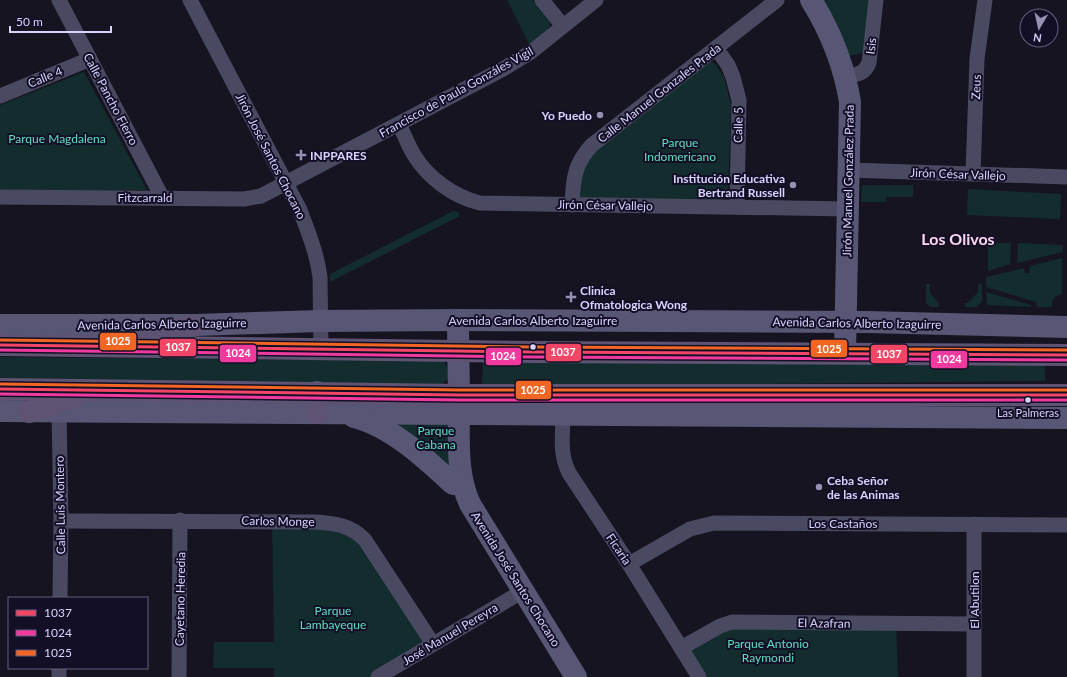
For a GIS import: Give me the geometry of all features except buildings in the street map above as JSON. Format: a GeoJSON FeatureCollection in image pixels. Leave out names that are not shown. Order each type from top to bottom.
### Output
{"type":"FeatureCollection","features":[{"type":"Feature","properties":{"kind":"main road"},"geometry":{"type":"LineString","coordinates":[[92,347],[110,339],[159,333],[196,325]]}},
{"type":"Feature","properties":{"kind":"main road","name":"Avenida Carlos Alberto Izaguirre"},"geometry":{"type":"LineString","coordinates":[[0,345],[321,350],[1067,354]]}},
{"type":"Feature","properties":{"kind":"main road"},"geometry":{"type":"LineString","coordinates":[[0,390],[90,391],[324,406],[1067,395]]}},
{"type":"Feature","properties":{"kind":"main road"},"geometry":{"type":"LineString","coordinates":[[29,412],[90,391]]}},
{"type":"Feature","properties":{"kind":"street","name":"Calle Pancho Fierro"},"geometry":{"type":"LineString","coordinates":[[59,0],[162,197]]}},
{"type":"Feature","properties":{"kind":"street","name":"Jirón José Santos Chocano"},"geometry":{"type":"LineString","coordinates":[[190,0],[300,210],[315,253],[320,277],[321,350]]}},
{"type":"Feature","properties":{"kind":"street"},"geometry":{"type":"LineString","coordinates":[[542,0],[563,26]]}},
{"type":"Feature","properties":{"kind":"street","name":"Francisco de Paula Gonzáles Vigil"},"geometry":{"type":"LineString","coordinates":[[286,183],[503,69],[531,52],[596,0]]}},
{"type":"Feature","properties":{"kind":"street","name":"Calle Manuel Gonzales Prada"},"geometry":{"type":"LineString","coordinates":[[572,205],[572,182],[574,174],[586,152],[592,145],[777,0]]}},
{"type":"Feature","properties":{"kind":"street","name":"Jirón Manuel González Prada"},"geometry":{"type":"LineString","coordinates":[[811,0],[828,29],[845,77],[848,92],[850,114],[845,353]]}},
{"type":"Feature","properties":{"kind":"street","name":"Isis"},"geometry":{"type":"LineString","coordinates":[[845,77],[861,73],[866,69],[869,63],[876,0]]}},
{"type":"Feature","properties":{"kind":"street","name":"Zeus"},"geometry":{"type":"LineString","coordinates":[[974,174],[977,59],[986,0]]}},
{"type":"Feature","properties":{"kind":"street","name":"Calle 5"},"geometry":{"type":"LineString","coordinates":[[716,48],[728,65],[739,100],[737,207]]}},
{"type":"Feature","properties":{"kind":"street","name":"Calle 4"},"geometry":{"type":"LineString","coordinates":[[0,96],[90,59]]}},
{"type":"Feature","properties":{"kind":"street","name":"Jirón César Vallejo"},"geometry":{"type":"LineString","coordinates":[[399,124],[414,156],[424,168],[445,187],[457,195],[480,203],[848,209]]}},
{"type":"Feature","properties":{"kind":"street","name":"Jirón César Vallejo"},"geometry":{"type":"LineString","coordinates":[[849,170],[1067,178]]}},
{"type":"Feature","properties":{"kind":"street","name":"Fitzcarrald"},"geometry":{"type":"LineString","coordinates":[[0,197],[250,198],[261,196],[286,183]]}},
{"type":"Feature","properties":{"kind":"street","name":"Avenida Carlos Alberto Izaguirre"},"geometry":{"type":"LineString","coordinates":[[0,325],[196,325],[320,320],[458,320],[846,322],[1067,326]]}},
{"type":"Feature","properties":{"kind":"street","name":"Avenida José Santos Chocano"},"geometry":{"type":"LineString","coordinates":[[458,320],[461,479],[465,493],[470,504],[576,677]]}},
{"type":"Feature","properties":{"kind":"street"},"geometry":{"type":"LineString","coordinates":[[0,411],[59,412],[324,406],[459,405],[563,414],[1067,418]]}},
{"type":"Feature","properties":{"kind":"street"},"geometry":{"type":"LineString","coordinates":[[324,406],[366,422],[391,434],[422,456],[453,484],[458,484],[461,479]]}},
{"type":"Feature","properties":{"kind":"street","name":"Calle Luis Montero"},"geometry":{"type":"LineString","coordinates":[[59,412],[61,521],[60,597]]}},
{"type":"Feature","properties":{"kind":"street","name":"Ficaria"},"geometry":{"type":"LineString","coordinates":[[563,414],[562,452],[566,468],[630,564],[699,677]]}},
{"type":"Feature","properties":{"kind":"street","name":"Carlos Monge"},"geometry":{"type":"LineString","coordinates":[[61,521],[180,520],[319,522],[337,524],[352,529],[365,540],[433,644]]}},
{"type":"Feature","properties":{"kind":"street","name":"Cayetano Heredia"},"geometry":{"type":"LineString","coordinates":[[179,677],[180,520]]}},
{"type":"Feature","properties":{"kind":"street","name":"Los Castaños"},"geometry":{"type":"LineString","coordinates":[[630,564],[690,529],[714,523],[1067,525]]}},
{"type":"Feature","properties":{"kind":"street","name":"El Abutilon"},"geometry":{"type":"LineString","coordinates":[[974,524],[974,677]]}},
{"type":"Feature","properties":{"kind":"street","name":"José Manuel Pereyra"},"geometry":{"type":"LineString","coordinates":[[378,677],[523,591]]}},
{"type":"Feature","properties":{"kind":"street","name":"El Azafran"},"geometry":{"type":"LineString","coordinates":[[681,648],[720,626],[732,622],[973,624]]}},
{"type":"Feature","properties":{"kind":"green space"},"geometry":{"type":"Polygon","coordinates":[[[507,0],[533,0],[550,22],[550,26],[529,44],[507,0]]]}},
{"type":"Feature","properties":{"kind":"green space"},"geometry":{"type":"Polygon","coordinates":[[[822,0],[872,0],[863,53],[849,56],[835,20],[822,0]]]}},
{"type":"Feature","properties":{"kind":"green space","name":"Parque Indomericano"},"geometry":{"type":"Polygon","coordinates":[[[707,62],[712,62],[716,65],[724,77],[731,105],[728,195],[724,199],[719,200],[581,198],[578,193],[583,172],[587,162],[601,146],[707,62]]]}},
{"type":"Feature","properties":{"kind":"green space","name":"Parque Magdalena"},"geometry":{"type":"Polygon","coordinates":[[[84,72],[147,190],[0,191],[0,105],[84,72]]]}},
{"type":"Feature","properties":{"kind":"green space"},"geometry":{"type":"Polygon","coordinates":[[[862,185],[913,185],[913,197],[886,197],[886,202],[861,202],[862,185]]]}},
{"type":"Feature","properties":{"kind":"green space"},"geometry":{"type":"Polygon","coordinates":[[[968,189],[1061,194],[1060,219],[967,215],[968,189]]]}},
{"type":"Feature","properties":{"kind":"green space"},"geometry":{"type":"Polygon","coordinates":[[[453,211],[458,212],[460,216],[330,282],[330,274],[453,211]]]}},
{"type":"Feature","properties":{"kind":"green space"},"geometry":{"type":"Polygon","coordinates":[[[988,243],[1011,243],[1010,264],[988,271],[988,243]]]}},
{"type":"Feature","properties":{"kind":"green space"},"geometry":{"type":"Polygon","coordinates":[[[1018,243],[1063,245],[1063,252],[1017,263],[1018,243]]]}},
{"type":"Feature","properties":{"kind":"green space"},"geometry":{"type":"Polygon","coordinates":[[[1062,258],[1062,294],[1054,298],[1052,307],[1037,307],[1036,302],[986,287],[986,277],[1024,268],[1025,273],[1029,273],[1030,266],[1062,258]]]}},
{"type":"Feature","properties":{"kind":"green space"},"geometry":{"type":"Polygon","coordinates":[[[926,284],[930,284],[930,293],[939,303],[939,307],[930,307],[926,303],[926,284]]]}},
{"type":"Feature","properties":{"kind":"green space"},"geometry":{"type":"Polygon","coordinates":[[[978,284],[982,284],[982,302],[976,307],[965,307],[965,303],[968,303],[978,292],[978,284]]]}},
{"type":"Feature","properties":{"kind":"green space"},"geometry":{"type":"Polygon","coordinates":[[[986,292],[1031,305],[1031,307],[987,305],[986,292]]]}},
{"type":"Feature","properties":{"kind":"green space"},"geometry":{"type":"Polygon","coordinates":[[[0,357],[443,361],[449,370],[448,379],[440,386],[0,380],[0,357]]]}},
{"type":"Feature","properties":{"kind":"green space"},"geometry":{"type":"Polygon","coordinates":[[[483,361],[1045,363],[1045,381],[482,387],[483,361]]]}},
{"type":"Feature","properties":{"kind":"green space","name":"Parque Cabana"},"geometry":{"type":"Polygon","coordinates":[[[371,417],[450,421],[454,476],[371,417]]]}},
{"type":"Feature","properties":{"kind":"green space","name":"Parque Lambayeque"},"geometry":{"type":"Polygon","coordinates":[[[272,521],[347,527],[433,644],[378,677],[274,677],[274,668],[213,668],[214,642],[274,642],[272,521]]]}},
{"type":"Feature","properties":{"kind":"green space","name":"Parque Antonio Raymondi"},"geometry":{"type":"Polygon","coordinates":[[[896,623],[898,677],[699,677],[681,648],[720,626],[896,623]]]}},
{"type":"Feature","properties":{"kind":"transit line","name":"1025"},"geometry":{"type":"LineString","coordinates":[[0,340],[534,347],[1067,350]]}},
{"type":"Feature","properties":{"kind":"transit line","name":"1037"},"geometry":{"type":"LineString","coordinates":[[0,345],[534,352],[1067,355]]}},
{"type":"Feature","properties":{"kind":"transit line","name":"1024"},"geometry":{"type":"LineString","coordinates":[[0,350],[534,357],[1067,360]]}},
{"type":"Feature","properties":{"kind":"transit line","name":"1025"},"geometry":{"type":"LineString","coordinates":[[0,384],[459,390],[1067,390]]}},
{"type":"Feature","properties":{"kind":"transit line","name":"1037"},"geometry":{"type":"LineString","coordinates":[[0,389],[459,395],[1067,395]]}},
{"type":"Feature","properties":{"kind":"transit line","name":"1024"},"geometry":{"type":"LineString","coordinates":[[0,394],[459,400],[1067,400]]}},
{"type":"Feature","properties":{"kind":"place","name":"Yo Puedo"},"geometry":{"type":"Point","coordinates":[600,115]}},
{"type":"Feature","properties":{"kind":"place","name":"INPPARES"},"geometry":{"type":"Point","coordinates":[301,155]}},
{"type":"Feature","properties":{"kind":"place","name":"Institución Educativa Bertrand Russell"},"geometry":{"type":"Point","coordinates":[793,185]}},
{"type":"Feature","properties":{"kind":"place","name":"Clinica Ofmatologica Wong"},"geometry":{"type":"Point","coordinates":[571,297]}},
{"type":"Feature","properties":{"kind":"place","name":"Las Palmeras"},"geometry":{"type":"Point","coordinates":[1028,400]}},
{"type":"Feature","properties":{"kind":"place","name":"Ceba Señor de las Animas"},"geometry":{"type":"Point","coordinates":[819,487]}},
{"type":"Feature","properties":{"kind":"district","name":"Los Olivos"},"geometry":{"type":"Point","coordinates":[958,238]}}]}
